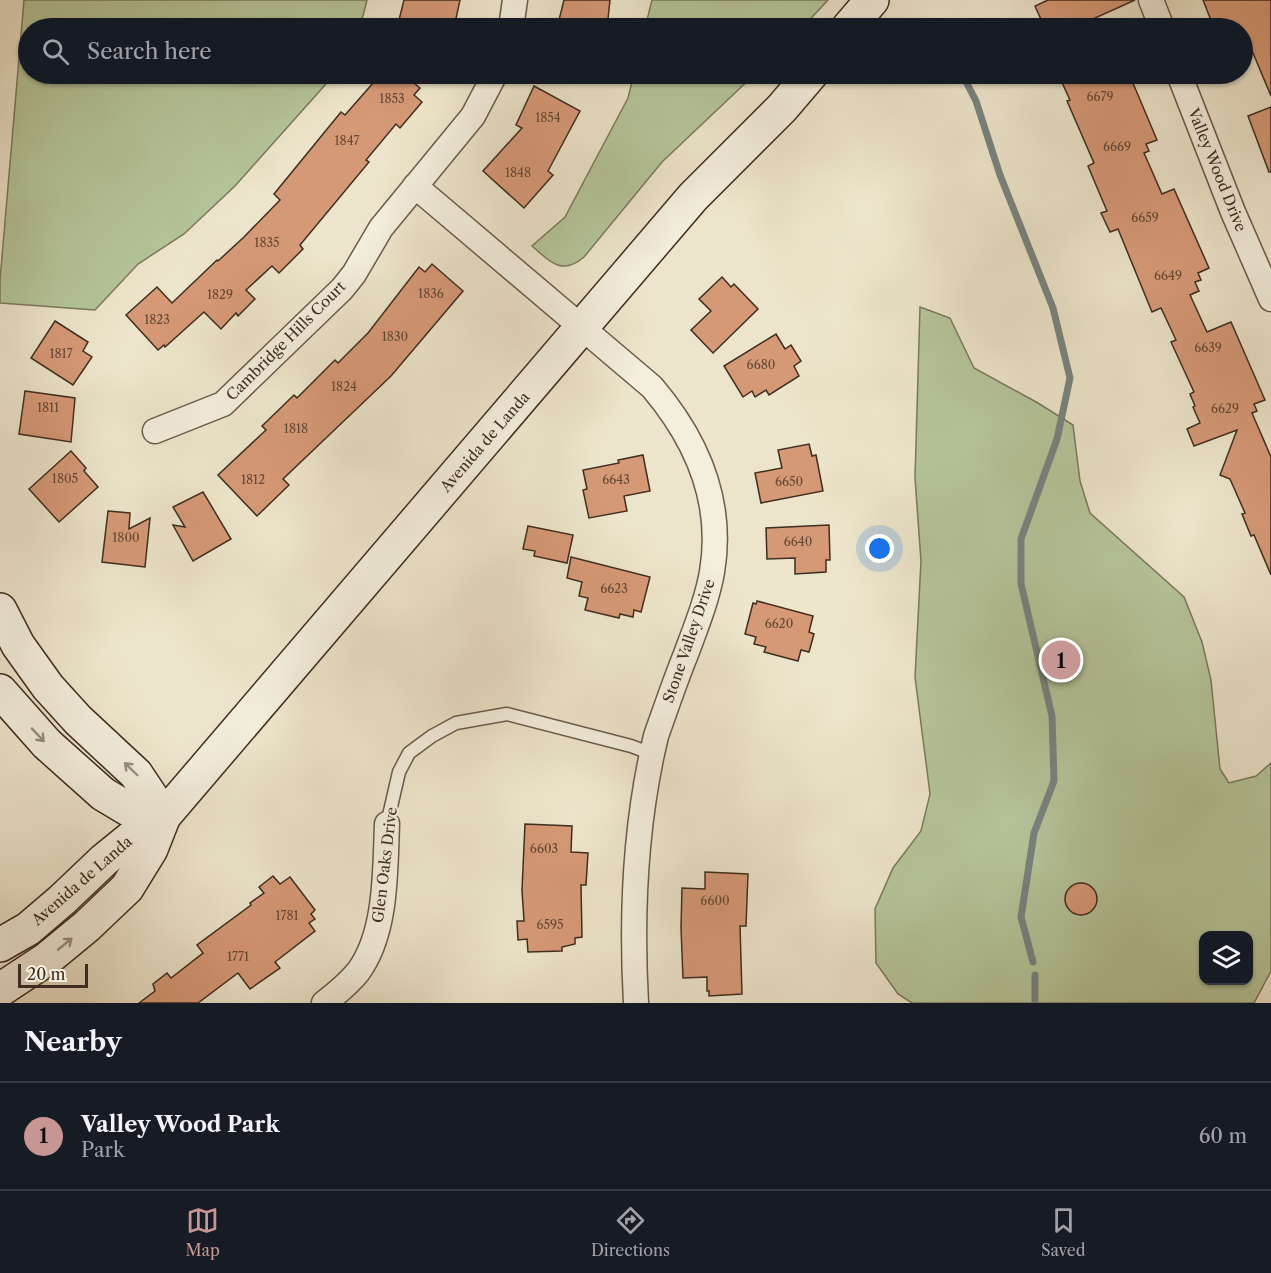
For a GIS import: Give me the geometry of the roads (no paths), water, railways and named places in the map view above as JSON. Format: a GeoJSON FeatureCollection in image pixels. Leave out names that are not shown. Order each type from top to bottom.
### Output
{"type":"FeatureCollection","features":[{"type":"Feature","properties":{"kind":"street"},"geometry":{"type":"LineString","coordinates":[[512,18],[515,0]]}},
{"type":"Feature","properties":{"kind":"street"},"geometry":{"type":"LineString","coordinates":[[857,18],[872,0]]}},
{"type":"Feature","properties":{"kind":"street"},"geometry":{"type":"LineString","coordinates":[[1151,0],[1158,18]]}},
{"type":"Feature","properties":{"kind":"street","name":"Cambridge Hills Court"},"geometry":{"type":"LineString","coordinates":[[155,431],[223,404],[342,289],[354,274],[381,228],[473,116],[490,84]]}},
{"type":"Feature","properties":{"kind":"street","name":"Avenida de Landa"},"geometry":{"type":"LineString","coordinates":[[0,990],[47,959],[87,926],[127,888],[150,849],[164,816],[693,197],[783,108],[803,84]]}},
{"type":"Feature","properties":{"kind":"street","name":"Valley Wood Drive"},"geometry":{"type":"LineString","coordinates":[[1183,84],[1233,212],[1271,299]]}},
{"type":"Feature","properties":{"kind":"street","name":"Stone Valley Drive"},"geometry":{"type":"LineString","coordinates":[[415,186],[652,387],[674,413],[692,443],[704,472],[712,507],[714,538],[712,571],[704,606],[673,688],[652,754],[634,889],[633,955],[636,1003]]}},
{"type":"Feature","properties":{"kind":"street"},"geometry":{"type":"LineString","coordinates":[[0,610],[18,645],[48,687],[78,720],[136,774],[164,816]]}},
{"type":"Feature","properties":{"kind":"street"},"geometry":{"type":"LineString","coordinates":[[0,690],[47,744],[103,794],[128,809],[164,816]]}},
{"type":"Feature","properties":{"kind":"street","name":"Avenida de Landa"},"geometry":{"type":"LineString","coordinates":[[0,945],[28,929],[104,860],[141,830],[164,816]]}},
{"type":"Feature","properties":{"kind":"street","name":"Glen Oaks Drive"},"geometry":{"type":"LineString","coordinates":[[324,1003],[341,990],[358,971],[371,949],[379,924],[387,824]]}},
{"type":"Feature","properties":{"kind":"lane","name":"Glen Oaks Drive"},"geometry":{"type":"LineString","coordinates":[[387,824],[399,772],[409,753],[432,736],[456,723],[507,714],[624,743],[652,754]]}},
{"type":"Feature","properties":{"kind":"waterway"},"geometry":{"type":"LineString","coordinates":[[967,84],[976,101],[1000,175],[1053,308],[1070,378],[1057,439],[1021,539],[1021,584],[1052,716],[1054,781],[1034,833],[1021,917],[1033,962]]}},
{"type":"Feature","properties":{"kind":"waterway"},"geometry":{"type":"LineString","coordinates":[[1035,975],[1035,1003]]}},
{"type":"Feature","properties":{"kind":"place","name":"Valley Wood Park"},"geometry":{"type":"Point","coordinates":[1061,660]}}]}
